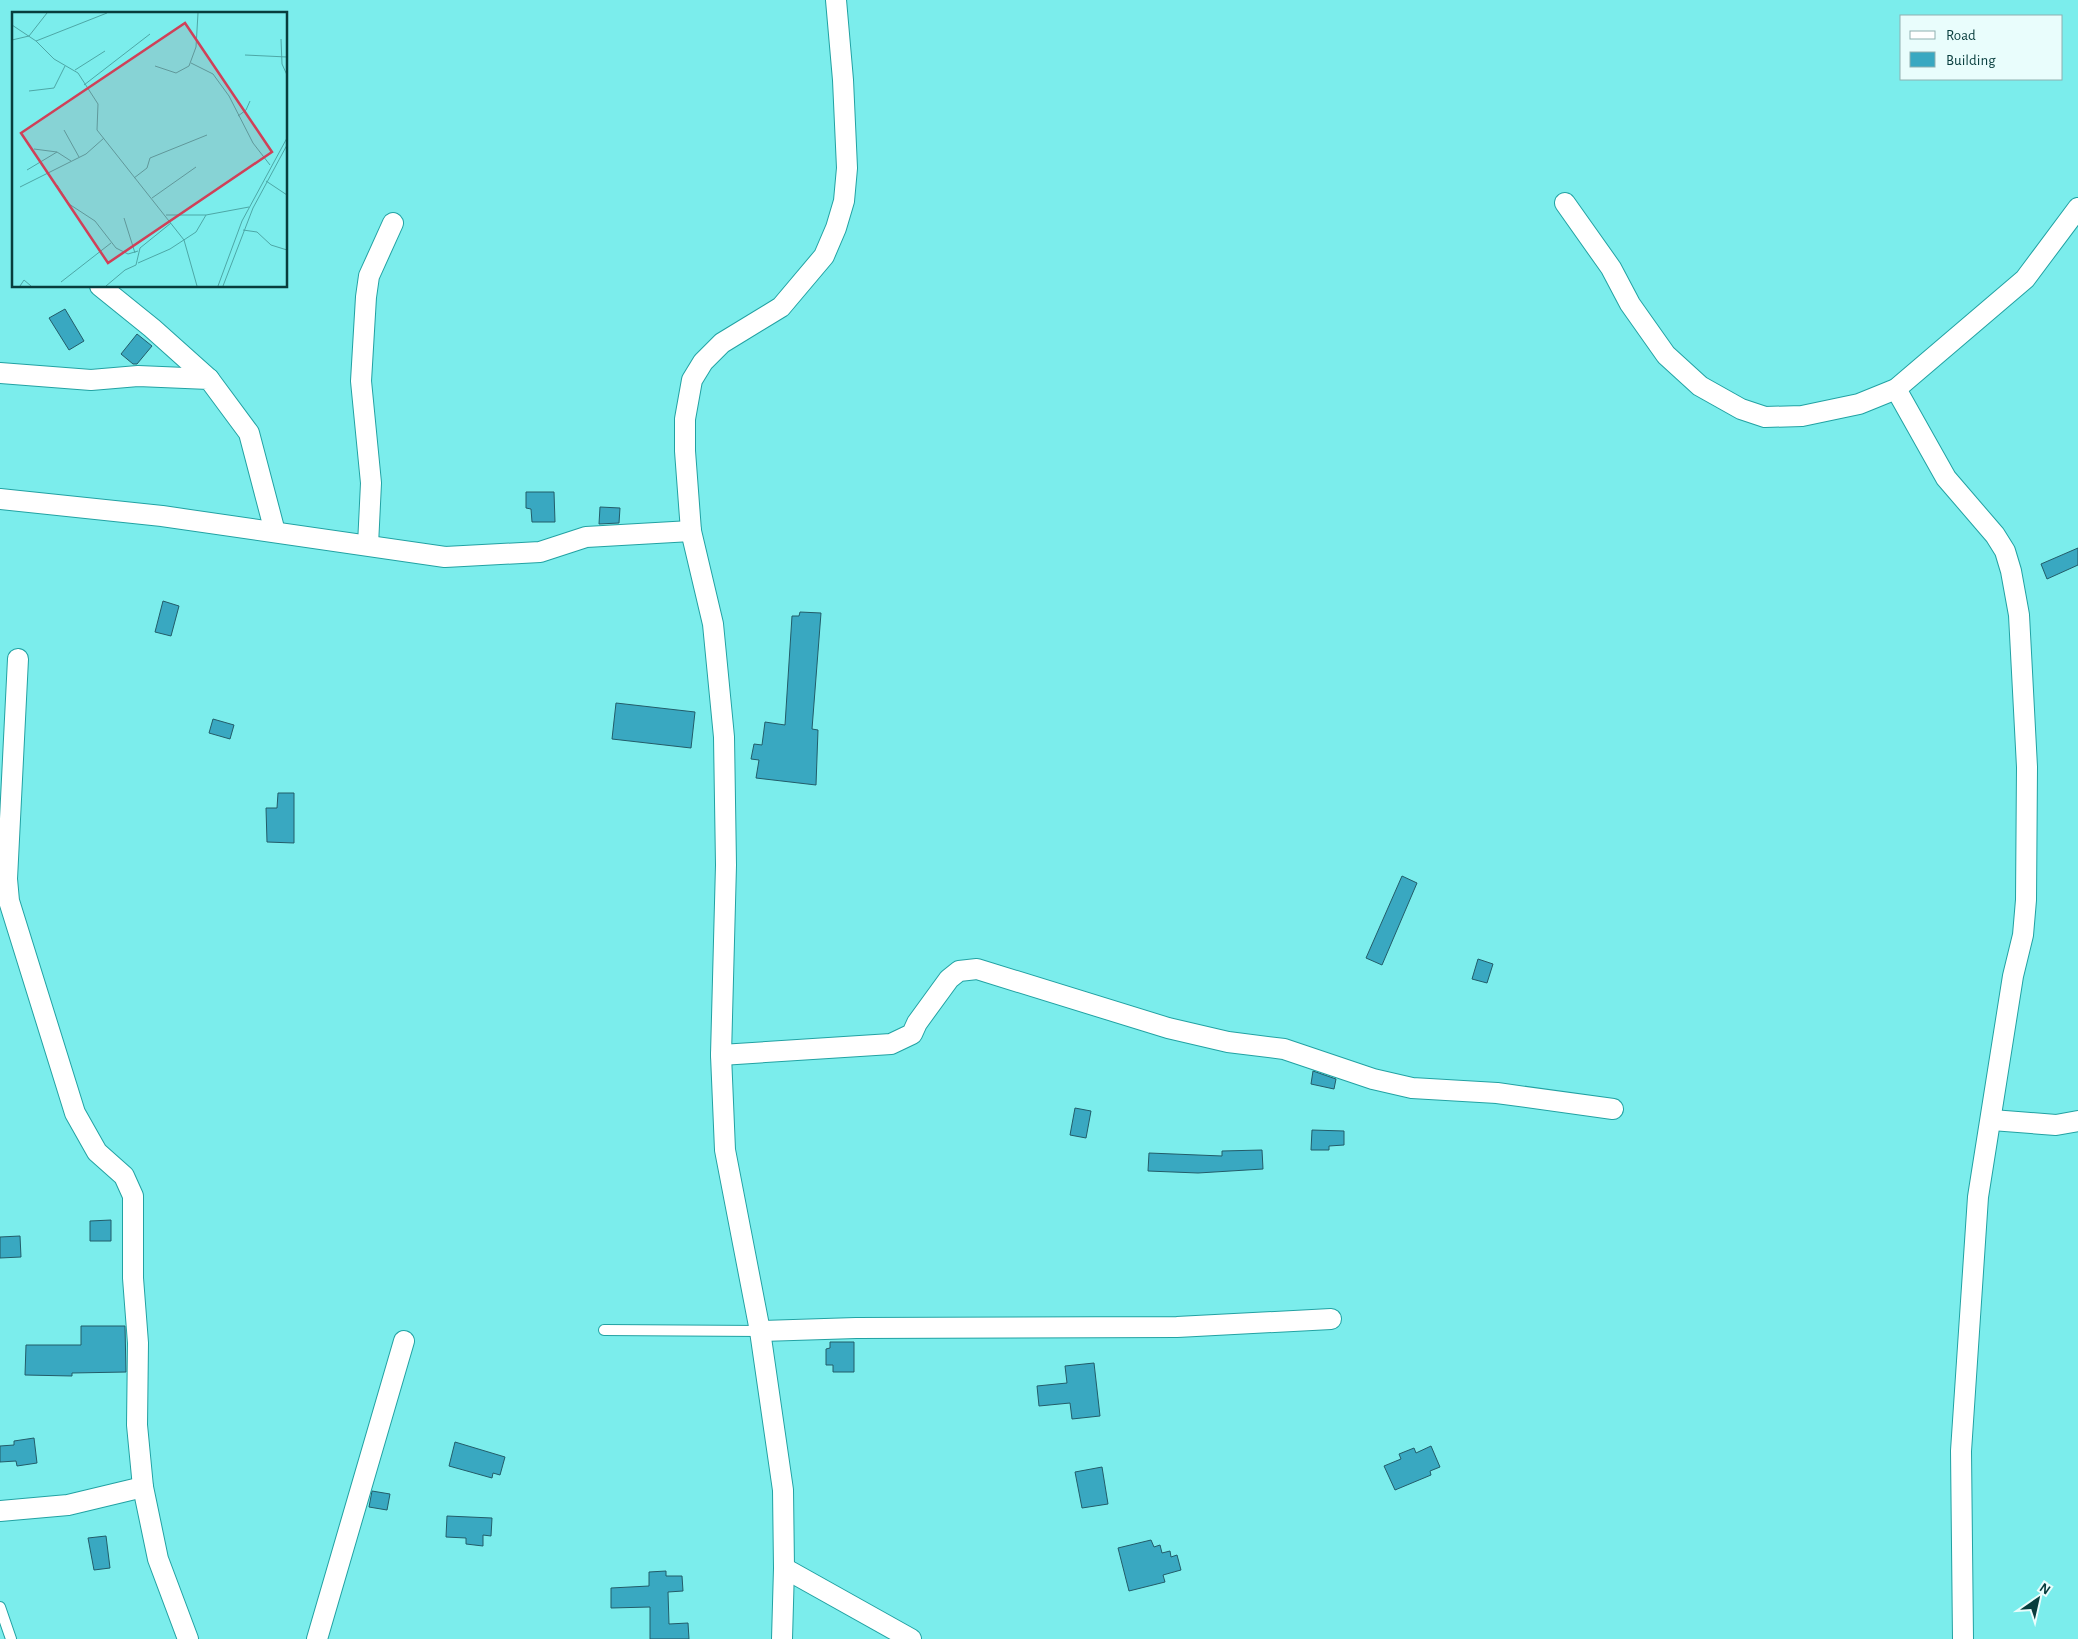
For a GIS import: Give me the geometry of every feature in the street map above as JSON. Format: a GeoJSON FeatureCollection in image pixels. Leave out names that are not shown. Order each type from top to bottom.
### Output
{"type":"FeatureCollection","features":[{"type":"Feature","properties":{"kind":"street"},"geometry":{"type":"LineString","coordinates":[[782,1639],[784,1568],[783,1490],[760,1331],[725,1150],[720,1055],[726,865],[724,737],[713,624],[691,531],[685,451],[686,419],[692,380],[703,362],[722,343],[781,306],[803,283],[824,256],[836,228],[844,201],[847,158],[836,0]]}},
{"type":"Feature","properties":{"kind":"street"},"geometry":{"type":"LineString","coordinates":[[1565,204],[1611,268],[1630,304],[1666,355],[1700,386],[1733,404],[1765,417],[1802,416],[1859,404],[1896,389],[2025,279],[2078,208]]}},
{"type":"Feature","properties":{"kind":"street"},"geometry":{"type":"LineString","coordinates":[[368,545],[371,484],[361,381],[366,297],[369,276],[393,223]]}},
{"type":"Feature","properties":{"kind":"street"},"geometry":{"type":"LineString","coordinates":[[102,288],[152,328],[208,379],[249,433],[275,532]]}},
{"type":"Feature","properties":{"kind":"street"},"geometry":{"type":"LineString","coordinates":[[0,373],[90,380],[138,376],[208,379]]}},
{"type":"Feature","properties":{"kind":"street"},"geometry":{"type":"LineString","coordinates":[[1896,389],[1946,478],[1995,535],[2005,551],[2011,571],[2019,615],[2027,767],[2026,900],[2023,935],[2013,976],[1992,1120],[1978,1196],[1962,1441],[1963,1639]]}},
{"type":"Feature","properties":{"kind":"street"},"geometry":{"type":"LineString","coordinates":[[0,499],[162,516],[445,557],[540,552],[586,537],[691,531]]}},
{"type":"Feature","properties":{"kind":"street"},"geometry":{"type":"LineString","coordinates":[[18,660],[5,901],[75,1113],[97,1152],[124,1176],[133,1196],[133,1278],[138,1343],[136,1425],[143,1488],[158,1559],[188,1639]]}},
{"type":"Feature","properties":{"kind":"street"},"geometry":{"type":"LineString","coordinates":[[720,1055],[892,1044],[901,1041],[912,1034],[917,1023],[949,979],[959,971],[977,969],[1168,1028],[1228,1042],[1284,1049],[1380,1081],[1412,1088],[1497,1093],[1612,1109]]}},
{"type":"Feature","properties":{"kind":"street"},"geometry":{"type":"LineString","coordinates":[[1992,1120],[2056,1125],[2078,1121]]}},
{"type":"Feature","properties":{"kind":"street"},"geometry":{"type":"LineString","coordinates":[[760,1331],[856,1328],[1176,1327],[1331,1319]]}},
{"type":"Feature","properties":{"kind":"street"},"geometry":{"type":"LineString","coordinates":[[317,1639],[404,1341]]}},
{"type":"Feature","properties":{"kind":"street"},"geometry":{"type":"LineString","coordinates":[[0,1511],[68,1505],[143,1488]]}},
{"type":"Feature","properties":{"kind":"street"},"geometry":{"type":"LineString","coordinates":[[784,1568],[911,1639]]}},
{"type":"Feature","properties":{"kind":"lane"},"geometry":{"type":"LineString","coordinates":[[604,1330],[760,1331]]}},
{"type":"Feature","properties":{"kind":"lane"},"geometry":{"type":"LineString","coordinates":[[0,1608],[2,1622],[11,1639]]}},
{"type":"Feature","properties":{"kind":"building"},"geometry":{"type":"Polygon","coordinates":[[[65,309],[84,341],[69,350],[49,318],[65,309]]]}},
{"type":"Feature","properties":{"kind":"building"},"geometry":{"type":"Polygon","coordinates":[[[137,334],[152,346],[137,364],[133,364],[121,354],[137,334]]]}},
{"type":"Feature","properties":{"kind":"building"},"geometry":{"type":"Polygon","coordinates":[[[526,492],[554,492],[555,522],[532,522],[531,509],[526,508],[526,492]]]}},
{"type":"Feature","properties":{"kind":"building"},"geometry":{"type":"Polygon","coordinates":[[[600,507],[620,508],[619,523],[599,524],[600,507]]]}},
{"type":"Feature","properties":{"kind":"building"},"geometry":{"type":"Polygon","coordinates":[[[2078,548],[2078,565],[2047,579],[2041,564],[2078,548]]]}},
{"type":"Feature","properties":{"kind":"building"},"geometry":{"type":"Polygon","coordinates":[[[163,601],[179,606],[171,636],[155,632],[163,601]]]}},
{"type":"Feature","properties":{"kind":"building"},"geometry":{"type":"Polygon","coordinates":[[[800,612],[821,613],[812,729],[818,730],[816,785],[756,778],[759,760],[751,759],[754,744],[762,745],[765,722],[785,725],[792,616],[799,616],[800,612]]]}},
{"type":"Feature","properties":{"kind":"building"},"geometry":{"type":"Polygon","coordinates":[[[616,703],[695,712],[691,748],[612,739],[616,703]]]}},
{"type":"Feature","properties":{"kind":"building"},"geometry":{"type":"Polygon","coordinates":[[[213,719],[234,725],[230,739],[209,733],[213,719]]]}},
{"type":"Feature","properties":{"kind":"building"},"geometry":{"type":"Polygon","coordinates":[[[278,793],[294,793],[294,843],[267,842],[266,808],[277,808],[278,793]]]}},
{"type":"Feature","properties":{"kind":"building"},"geometry":{"type":"Polygon","coordinates":[[[1402,876],[1417,883],[1382,965],[1366,958],[1402,876]]]}},
{"type":"Feature","properties":{"kind":"building"},"geometry":{"type":"Polygon","coordinates":[[[1478,959],[1493,964],[1487,983],[1472,979],[1478,959]]]}},
{"type":"Feature","properties":{"kind":"building"},"geometry":{"type":"Polygon","coordinates":[[[1313,1071],[1336,1079],[1334,1089],[1311,1084],[1313,1071]]]}},
{"type":"Feature","properties":{"kind":"building"},"geometry":{"type":"Polygon","coordinates":[[[1075,1108],[1091,1111],[1086,1138],[1070,1135],[1075,1108]]]}},
{"type":"Feature","properties":{"kind":"building"},"geometry":{"type":"Polygon","coordinates":[[[1312,1130],[1344,1131],[1344,1145],[1329,1146],[1329,1150],[1311,1150],[1312,1130]]]}},
{"type":"Feature","properties":{"kind":"building"},"geometry":{"type":"Polygon","coordinates":[[[1262,1150],[1263,1169],[1198,1173],[1148,1171],[1149,1153],[1222,1156],[1222,1151],[1262,1150]]]}},
{"type":"Feature","properties":{"kind":"building"},"geometry":{"type":"Polygon","coordinates":[[[111,1220],[111,1241],[90,1241],[90,1221],[111,1220]]]}},
{"type":"Feature","properties":{"kind":"building"},"geometry":{"type":"Polygon","coordinates":[[[20,1236],[21,1257],[0,1258],[0,1237],[20,1236]]]}},
{"type":"Feature","properties":{"kind":"building"},"geometry":{"type":"Polygon","coordinates":[[[81,1326],[125,1326],[126,1372],[72,1373],[72,1376],[25,1375],[26,1345],[81,1345],[81,1326]]]}},
{"type":"Feature","properties":{"kind":"building"},"geometry":{"type":"Polygon","coordinates":[[[830,1342],[854,1342],[854,1372],[833,1372],[833,1365],[826,1365],[826,1349],[830,1348],[830,1342]]]}},
{"type":"Feature","properties":{"kind":"building"},"geometry":{"type":"Polygon","coordinates":[[[1094,1363],[1100,1416],[1072,1419],[1070,1403],[1039,1406],[1037,1386],[1067,1383],[1065,1366],[1094,1363]]]}},
{"type":"Feature","properties":{"kind":"building"},"geometry":{"type":"Polygon","coordinates":[[[34,1438],[37,1463],[17,1466],[16,1461],[0,1462],[0,1446],[14,1445],[14,1441],[34,1438]]]}},
{"type":"Feature","properties":{"kind":"building"},"geometry":{"type":"Polygon","coordinates":[[[455,1442],[505,1457],[500,1475],[493,1473],[492,1478],[449,1466],[455,1442]]]}},
{"type":"Feature","properties":{"kind":"building"},"geometry":{"type":"Polygon","coordinates":[[[1431,1446],[1440,1467],[1430,1471],[1431,1475],[1395,1490],[1384,1466],[1401,1459],[1399,1454],[1414,1448],[1416,1453],[1431,1446]]]}},
{"type":"Feature","properties":{"kind":"building"},"geometry":{"type":"Polygon","coordinates":[[[1102,1467],[1108,1504],[1082,1508],[1075,1472],[1102,1467]]]}},
{"type":"Feature","properties":{"kind":"building"},"geometry":{"type":"Polygon","coordinates":[[[372,1491],[390,1494],[387,1510],[369,1507],[372,1491]]]}},
{"type":"Feature","properties":{"kind":"building"},"geometry":{"type":"Polygon","coordinates":[[[447,1516],[492,1518],[491,1536],[483,1535],[483,1546],[466,1544],[466,1538],[446,1537],[447,1516]]]}},
{"type":"Feature","properties":{"kind":"building"},"geometry":{"type":"Polygon","coordinates":[[[106,1536],[110,1568],[94,1570],[88,1538],[106,1536]]]}},
{"type":"Feature","properties":{"kind":"building"},"geometry":{"type":"Polygon","coordinates":[[[1151,1540],[1154,1547],[1160,1545],[1162,1553],[1170,1551],[1171,1557],[1177,1555],[1181,1570],[1163,1575],[1165,1582],[1129,1591],[1118,1548],[1151,1540]]]}},
{"type":"Feature","properties":{"kind":"building"},"geometry":{"type":"Polygon","coordinates":[[[666,1571],[666,1576],[682,1576],[683,1591],[668,1592],[669,1624],[688,1623],[689,1639],[650,1639],[650,1607],[611,1608],[611,1588],[649,1586],[649,1572],[666,1571]]]}}]}
